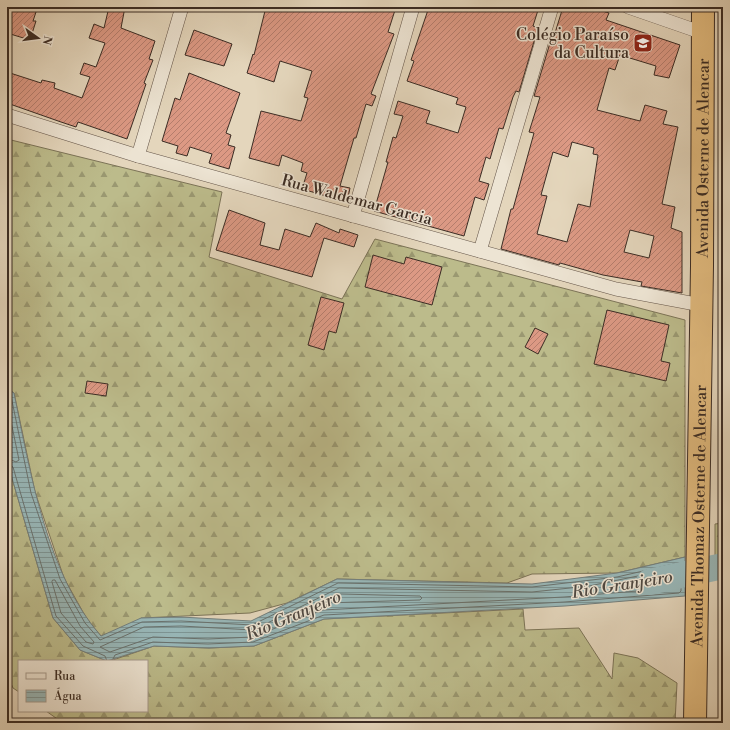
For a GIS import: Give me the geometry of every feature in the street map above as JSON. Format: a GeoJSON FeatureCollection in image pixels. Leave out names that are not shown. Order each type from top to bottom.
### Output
{"type":"FeatureCollection","features":[{"type":"Feature","properties":{"kind":"highway","name":"Avenida Osterne de Alencar"},"geometry":{"type":"LineString","coordinates":[[701,307],[703,7]]}},
{"type":"Feature","properties":{"kind":"highway","name":"Avenida Thomaz Osterne de Alencar"},"geometry":{"type":"LineString","coordinates":[[695,723],[701,307]]}},
{"type":"Feature","properties":{"kind":"street"},"geometry":{"type":"LineString","coordinates":[[138,156],[182,7]]}},
{"type":"Feature","properties":{"kind":"street"},"geometry":{"type":"LineString","coordinates":[[353,216],[413,7]]}},
{"type":"Feature","properties":{"kind":"street"},"geometry":{"type":"LineString","coordinates":[[480,251],[552,7]]}},
{"type":"Feature","properties":{"kind":"street"},"geometry":{"type":"LineString","coordinates":[[628,7],[703,33]]}},
{"type":"Feature","properties":{"kind":"street","name":"Rua Waldemar Garcia"},"geometry":{"type":"LineString","coordinates":[[7,115],[138,156],[616,289],[701,307]]}},
{"type":"Feature","properties":{"kind":"green space"},"geometry":{"type":"Polygon","coordinates":[[[7,139],[222,192],[209,257],[342,299],[375,239],[685,320],[685,557],[617,573],[532,574],[507,583],[337,579],[287,603],[250,613],[141,618],[117,645],[101,636],[88,621],[64,578],[35,492],[14,393],[7,388],[7,139]]]}},
{"type":"Feature","properties":{"kind":"green space"},"geometry":{"type":"Polygon","coordinates":[[[7,461],[53,618],[80,650],[105,660],[18,660],[18,691],[13,688],[7,674],[7,461]]]}},
{"type":"Feature","properties":{"kind":"green space"},"geometry":{"type":"Polygon","coordinates":[[[723,523],[723,557],[715,558],[715,524],[723,523]]]}},
{"type":"Feature","properties":{"kind":"green space"},"geometry":{"type":"Polygon","coordinates":[[[523,609],[525,630],[579,628],[612,679],[614,653],[638,658],[677,683],[675,723],[63,723],[47,712],[148,712],[148,660],[113,660],[154,646],[209,648],[254,646],[324,619],[523,609]]]}},
{"type":"Feature","properties":{"kind":"water"},"geometry":{"type":"Polygon","coordinates":[[[7,388],[14,393],[34,488],[54,553],[67,583],[82,611],[101,636],[141,618],[181,617],[251,621],[337,579],[532,584],[617,573],[685,557],[685,596],[565,606],[324,619],[254,646],[209,648],[154,646],[110,660],[105,660],[80,650],[53,618],[7,461],[7,388]]]}},
{"type":"Feature","properties":{"kind":"water"},"geometry":{"type":"Polygon","coordinates":[[[723,557],[723,577],[716,578],[715,558],[723,557]]]}},
{"type":"Feature","properties":{"kind":"building"},"geometry":{"type":"Polygon","coordinates":[[[7,7],[29,7],[37,9],[33,21],[36,21],[30,40],[7,33],[7,7]]]}},
{"type":"Feature","properties":{"kind":"building"},"geometry":{"type":"Polygon","coordinates":[[[109,7],[125,7],[121,28],[155,41],[149,59],[153,60],[144,83],[146,84],[127,139],[78,122],[76,127],[7,103],[7,72],[41,83],[42,80],[55,83],[54,88],[82,98],[90,77],[80,74],[84,63],[96,67],[105,43],[89,38],[94,24],[104,28],[109,7]]]}},
{"type":"Feature","properties":{"kind":"building"},"geometry":{"type":"Polygon","coordinates":[[[266,7],[396,7],[388,32],[394,34],[371,94],[376,96],[372,106],[366,104],[340,186],[350,188],[347,202],[302,189],[307,173],[301,171],[303,163],[282,155],[279,166],[249,158],[261,111],[301,121],[308,98],[304,97],[312,71],[280,61],[274,82],[247,73],[253,54],[254,55],[266,7]]]}},
{"type":"Feature","properties":{"kind":"building"},"geometry":{"type":"Polygon","coordinates":[[[429,7],[539,7],[533,26],[538,28],[519,92],[516,91],[513,97],[503,129],[499,128],[490,159],[486,157],[479,181],[489,184],[484,200],[475,197],[464,236],[374,211],[388,162],[386,162],[393,137],[396,138],[403,116],[394,114],[398,101],[430,111],[426,123],[458,133],[466,107],[456,104],[458,98],[407,81],[414,61],[411,60],[429,7]]]}},
{"type":"Feature","properties":{"kind":"building"},"geometry":{"type":"Polygon","coordinates":[[[563,7],[590,7],[609,13],[606,20],[680,45],[669,78],[654,75],[656,66],[620,55],[615,70],[609,68],[597,110],[640,121],[645,105],[667,111],[663,124],[678,127],[662,204],[675,207],[671,228],[682,232],[682,293],[641,286],[642,282],[603,275],[560,263],[559,265],[501,249],[511,209],[513,209],[534,133],[529,132],[540,97],[534,96],[553,33],[555,33],[563,7]],[[572,142],[568,157],[553,152],[541,195],[547,196],[537,234],[567,242],[578,204],[590,207],[598,155],[593,154],[594,148],[572,142]],[[630,230],[624,252],[649,258],[654,236],[630,230]]]}},
{"type":"Feature","properties":{"kind":"building"},"geometry":{"type":"Polygon","coordinates":[[[194,30],[232,44],[224,66],[185,55],[194,30]]]}},
{"type":"Feature","properties":{"kind":"building"},"geometry":{"type":"Polygon","coordinates":[[[189,73],[240,93],[226,133],[231,135],[228,145],[235,147],[229,169],[209,163],[212,154],[190,147],[187,156],[176,153],[178,146],[162,141],[175,98],[180,100],[189,73]]]}},
{"type":"Feature","properties":{"kind":"building"},"geometry":{"type":"Polygon","coordinates":[[[229,210],[265,223],[260,245],[279,250],[285,229],[310,237],[316,223],[339,233],[340,229],[358,235],[354,247],[324,238],[312,277],[216,250],[229,210]]]}},
{"type":"Feature","properties":{"kind":"building"},"geometry":{"type":"Polygon","coordinates":[[[373,255],[404,264],[406,257],[442,267],[432,305],[365,287],[373,255]]]}},
{"type":"Feature","properties":{"kind":"building"},"geometry":{"type":"Polygon","coordinates":[[[321,297],[344,303],[336,333],[329,331],[324,350],[308,345],[321,297]]]}},
{"type":"Feature","properties":{"kind":"building"},"geometry":{"type":"Polygon","coordinates":[[[607,310],[669,325],[661,361],[670,363],[666,381],[594,364],[607,310]]]}},
{"type":"Feature","properties":{"kind":"building"},"geometry":{"type":"Polygon","coordinates":[[[535,328],[548,334],[538,354],[525,347],[535,328]]]}},
{"type":"Feature","properties":{"kind":"building"},"geometry":{"type":"Polygon","coordinates":[[[87,381],[108,384],[106,396],[85,393],[87,381]]]}},
{"type":"Feature","properties":{"kind":"waterway","name":"Rio Granjeiro"},"geometry":{"type":"LineString","coordinates":[[649,582],[723,566]]}},
{"type":"Feature","properties":{"kind":"place","name":"Colégio Paraíso da Cultura"},"geometry":{"type":"Point","coordinates":[643,43]}}]}
